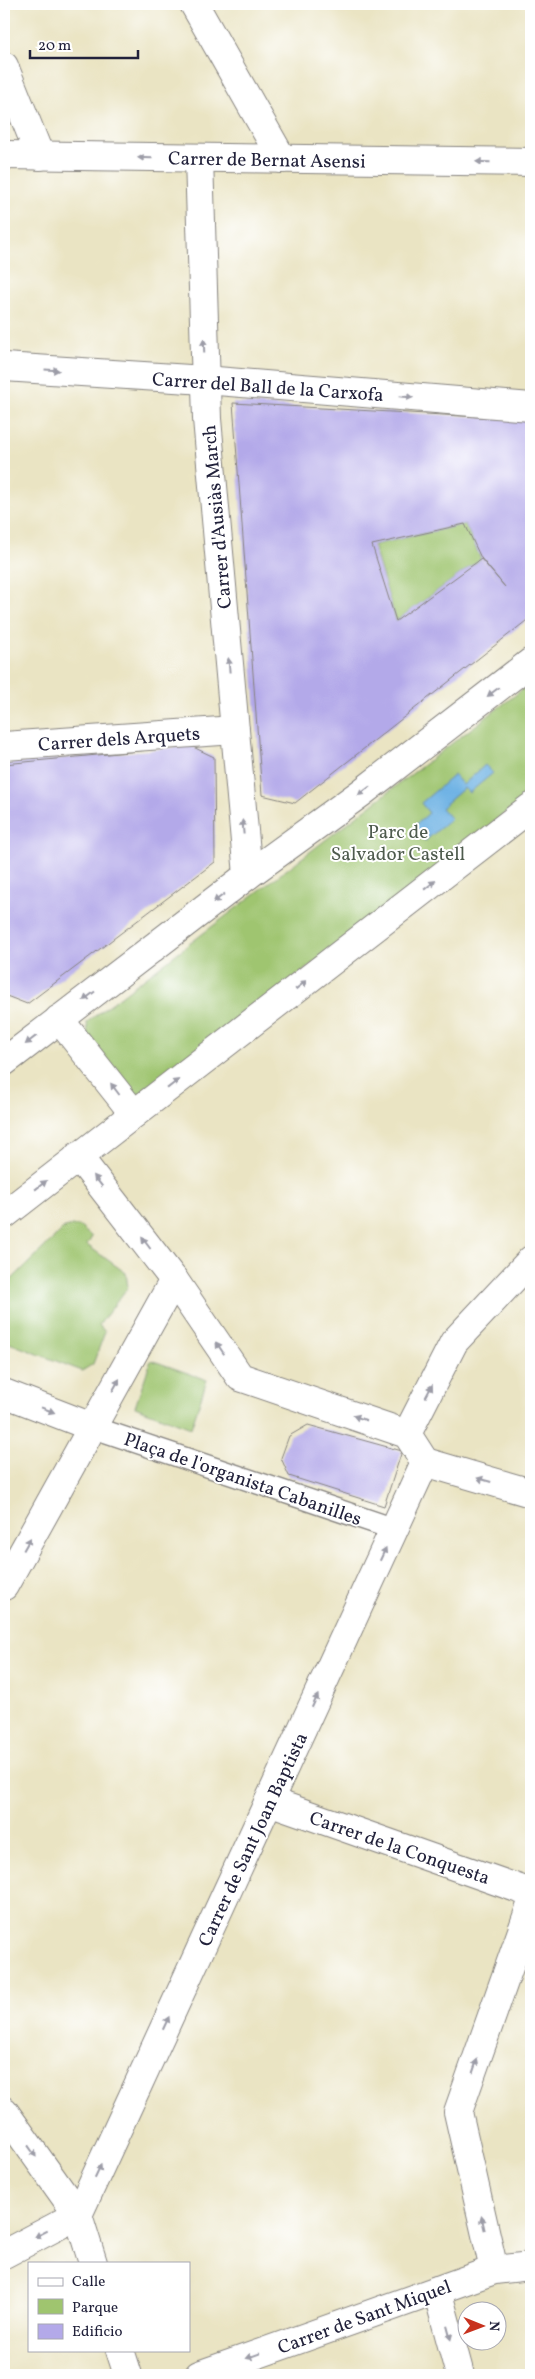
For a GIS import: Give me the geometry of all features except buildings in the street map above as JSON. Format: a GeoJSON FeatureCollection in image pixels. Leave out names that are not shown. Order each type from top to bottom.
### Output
{"type":"FeatureCollection","features":[{"type":"Feature","properties":{"kind":"street"},"geometry":{"type":"LineString","coordinates":[[194,4],[282,159]]}},
{"type":"Feature","properties":{"kind":"street"},"geometry":{"type":"LineString","coordinates":[[4,66],[40,156]]}},
{"type":"Feature","properties":{"kind":"street","name":"Carrer de Bernat Asensi"},"geometry":{"type":"LineString","coordinates":[[4,155],[531,162]]}},
{"type":"Feature","properties":{"kind":"street","name":"Carrer d'Ausiàs March"},"geometry":{"type":"LineString","coordinates":[[198,158],[205,380],[248,875]]}},
{"type":"Feature","properties":{"kind":"street","name":"Carrer del Ball de la Carxofa"},"geometry":{"type":"LineString","coordinates":[[4,366],[205,380],[531,407]]}},
{"type":"Feature","properties":{"kind":"street"},"geometry":{"type":"LineString","coordinates":[[4,1062],[59,1018],[248,875],[361,793],[531,662]]}},
{"type":"Feature","properties":{"kind":"street","name":"Carrer dels Arquets"},"geometry":{"type":"LineString","coordinates":[[4,746],[235,730]]}},
{"type":"Feature","properties":{"kind":"street"},"geometry":{"type":"LineString","coordinates":[[4,1215],[531,807]]}},
{"type":"Feature","properties":{"kind":"street"},"geometry":{"type":"LineString","coordinates":[[59,1018],[134,1114]]}},
{"type":"Feature","properties":{"kind":"street"},"geometry":{"type":"LineString","coordinates":[[78,1156],[174,1280],[240,1377],[406,1434],[425,1462],[531,1493]]}},
{"type":"Feature","properties":{"kind":"street"},"geometry":{"type":"LineString","coordinates":[[406,1434],[454,1342],[531,1260]]}},
{"type":"Feature","properties":{"kind":"street"},"geometry":{"type":"LineString","coordinates":[[4,1586],[174,1280]]}},
{"type":"Feature","properties":{"kind":"street","name":"Plaça de l'organista Cabanilles"},"geometry":{"type":"LineString","coordinates":[[4,1393],[92,1427],[394,1529]]}},
{"type":"Feature","properties":{"kind":"street","name":"Carrer de Sant Joan Baptista"},"geometry":{"type":"LineString","coordinates":[[78,2215],[425,1462]]}},
{"type":"Feature","properties":{"kind":"street","name":"Carrer de la Conquesta"},"geometry":{"type":"LineString","coordinates":[[269,1802],[531,1894]]}},
{"type":"Feature","properties":{"kind":"street"},"geometry":{"type":"LineString","coordinates":[[494,2270],[458,2112],[531,1905]]}},
{"type":"Feature","properties":{"kind":"street"},"geometry":{"type":"LineString","coordinates":[[4,2111],[78,2215],[93,2262]]}},
{"type":"Feature","properties":{"kind":"street"},"geometry":{"type":"LineString","coordinates":[[4,2254],[78,2215]]}},
{"type":"Feature","properties":{"kind":"street","name":"Carrer de Sant Miquel"},"geometry":{"type":"LineString","coordinates":[[199,2375],[494,2270],[531,2266]]}},
{"type":"Feature","properties":{"kind":"street"},"geometry":{"type":"LineString","coordinates":[[437,2290],[460,2375]]}},
{"type":"Feature","properties":{"kind":"street"},"geometry":{"type":"LineString","coordinates":[[121,2352],[128,2375]]}},
{"type":"Feature","properties":{"kind":"green space"},"geometry":{"type":"Polygon","coordinates":[[[465,524],[481,559],[396,621],[373,545],[465,524]]]}},
{"type":"Feature","properties":{"kind":"green space","name":"Parc de Salvador Castell"},"geometry":{"type":"Polygon","coordinates":[[[531,683],[531,792],[431,874],[140,1095],[124,1087],[88,1038],[87,1022],[531,683]]]}},
{"type":"Feature","properties":{"kind":"green space"},"geometry":{"type":"Polygon","coordinates":[[[70,1226],[79,1226],[92,1237],[87,1245],[126,1273],[128,1287],[99,1325],[105,1332],[93,1364],[82,1371],[4,1341],[4,1283],[7,1284],[63,1229],[70,1226]]]}},
{"type":"Feature","properties":{"kind":"green space"},"geometry":{"type":"Polygon","coordinates":[[[151,1360],[207,1380],[191,1428],[135,1407],[151,1360]]]}},
{"type":"Feature","properties":{"kind":"water"},"geometry":{"type":"Polygon","coordinates":[[[485,765],[493,773],[469,793],[464,788],[441,808],[451,819],[425,841],[413,827],[429,813],[421,803],[454,775],[463,785],[485,765]]]}}]}
